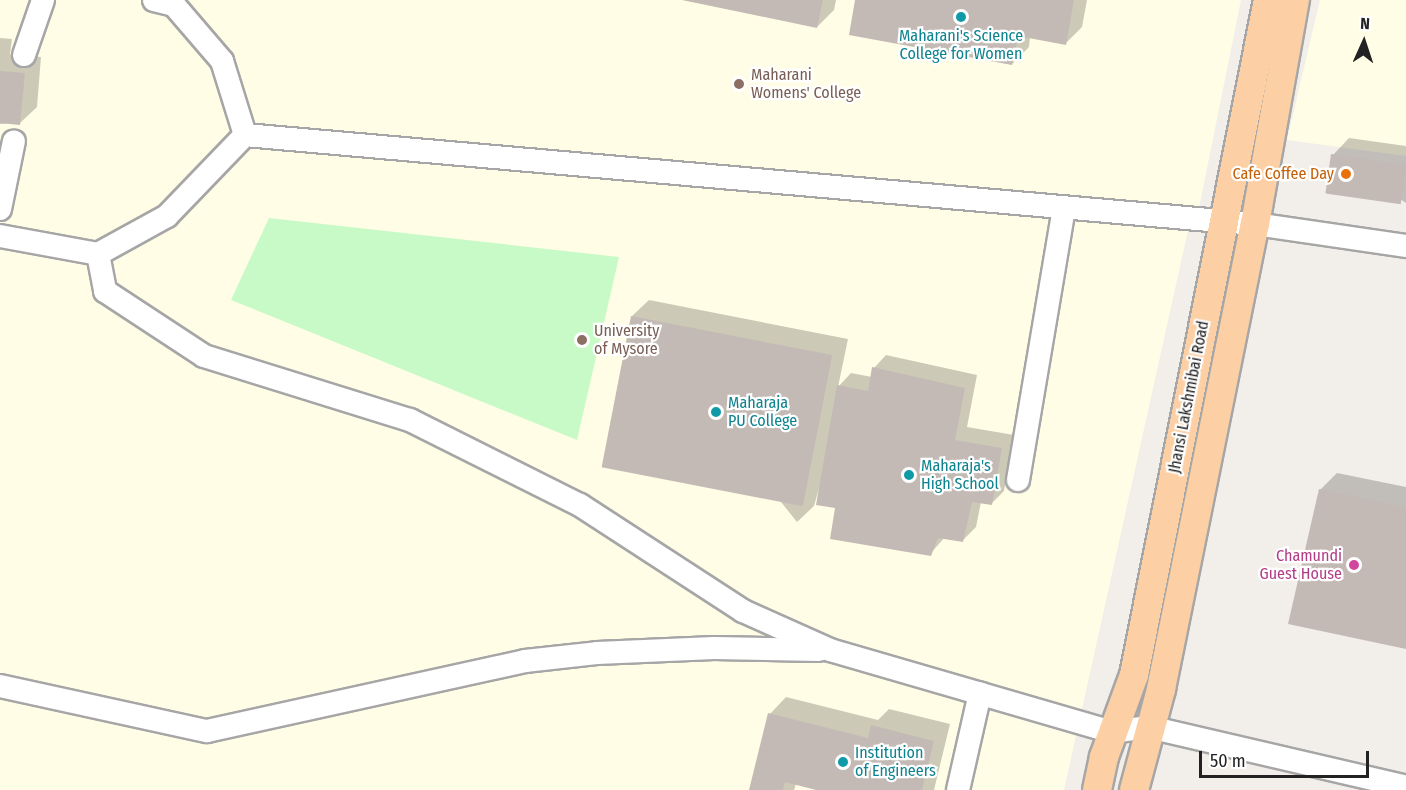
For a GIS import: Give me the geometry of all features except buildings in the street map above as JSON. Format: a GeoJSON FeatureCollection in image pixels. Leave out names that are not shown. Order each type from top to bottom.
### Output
{"type":"FeatureCollection","features":[{"type":"Feature","properties":{"kind":"main road","name":"Jhansi Lakshmibai Road"},"geometry":{"type":"LineString","coordinates":[[1097,790],[1112,732],[1134,675],[1268,0]]}},
{"type":"Feature","properties":{"kind":"main road","name":"Jhansi Lakshmibai Road"},"geometry":{"type":"LineString","coordinates":[[1134,790],[1161,689],[1255,224],[1294,0]]}},
{"type":"Feature","properties":{"kind":"street"},"geometry":{"type":"LineString","coordinates":[[24,55],[43,0]]}},
{"type":"Feature","properties":{"kind":"street"},"geometry":{"type":"LineString","coordinates":[[154,0],[174,5],[222,61],[244,135]]}},
{"type":"Feature","properties":{"kind":"street"},"geometry":{"type":"LineString","coordinates":[[244,135],[1222,223],[1255,224],[1406,246]]}},
{"type":"Feature","properties":{"kind":"street"},"geometry":{"type":"LineString","coordinates":[[0,236],[98,254],[167,216],[244,135]]}},
{"type":"Feature","properties":{"kind":"street"},"geometry":{"type":"LineString","coordinates":[[0,209],[14,141]]}},
{"type":"Feature","properties":{"kind":"street"},"geometry":{"type":"LineString","coordinates":[[1018,480],[1064,209]]}},
{"type":"Feature","properties":{"kind":"street"},"geometry":{"type":"LineString","coordinates":[[98,254],[105,291],[204,356],[410,420],[580,505],[743,611],[830,650],[1112,732],[1149,727],[1406,787]]}},
{"type":"Feature","properties":{"kind":"street"},"geometry":{"type":"LineString","coordinates":[[0,686],[207,731],[525,661],[597,653],[714,648],[830,650]]}},
{"type":"Feature","properties":{"kind":"street"},"geometry":{"type":"LineString","coordinates":[[958,790],[980,693]]}},
{"type":"Feature","properties":{"kind":"shaded area","name":"University of Mysore"},"geometry":{"type":"Polygon","coordinates":[[[0,0],[1241,0],[1197,218],[1191,217],[1064,790],[0,790],[0,0]]]}},
{"type":"Feature","properties":{"kind":"shaded area"},"geometry":{"type":"Polygon","coordinates":[[[1320,0],[1406,0],[1406,156],[1287,140],[1320,0]]]}},
{"type":"Feature","properties":{"kind":"green space"},"geometry":{"type":"Polygon","coordinates":[[[269,218],[619,257],[577,440],[231,300],[269,218]]]}},
{"type":"Feature","properties":{"kind":"place","name":"Maharani's Science College for Women"},"geometry":{"type":"Point","coordinates":[961,17]}},
{"type":"Feature","properties":{"kind":"place","name":"Maharani Womens' College"},"geometry":{"type":"Point","coordinates":[739,84]}},
{"type":"Feature","properties":{"kind":"place","name":"Cafe Coffee Day"},"geometry":{"type":"Point","coordinates":[1346,174]}},
{"type":"Feature","properties":{"kind":"place","name":"University of Mysore"},"geometry":{"type":"Point","coordinates":[582,340]}},
{"type":"Feature","properties":{"kind":"place","name":"Maharaja PU College"},"geometry":{"type":"Point","coordinates":[716,412]}},
{"type":"Feature","properties":{"kind":"place","name":"Maharaja's High School"},"geometry":{"type":"Point","coordinates":[909,475]}},
{"type":"Feature","properties":{"kind":"place","name":"Chamundi Guest House"},"geometry":{"type":"Point","coordinates":[1354,565]}},
{"type":"Feature","properties":{"kind":"place","name":"Institution of Engineers"},"geometry":{"type":"Point","coordinates":[843,762]}}]}
